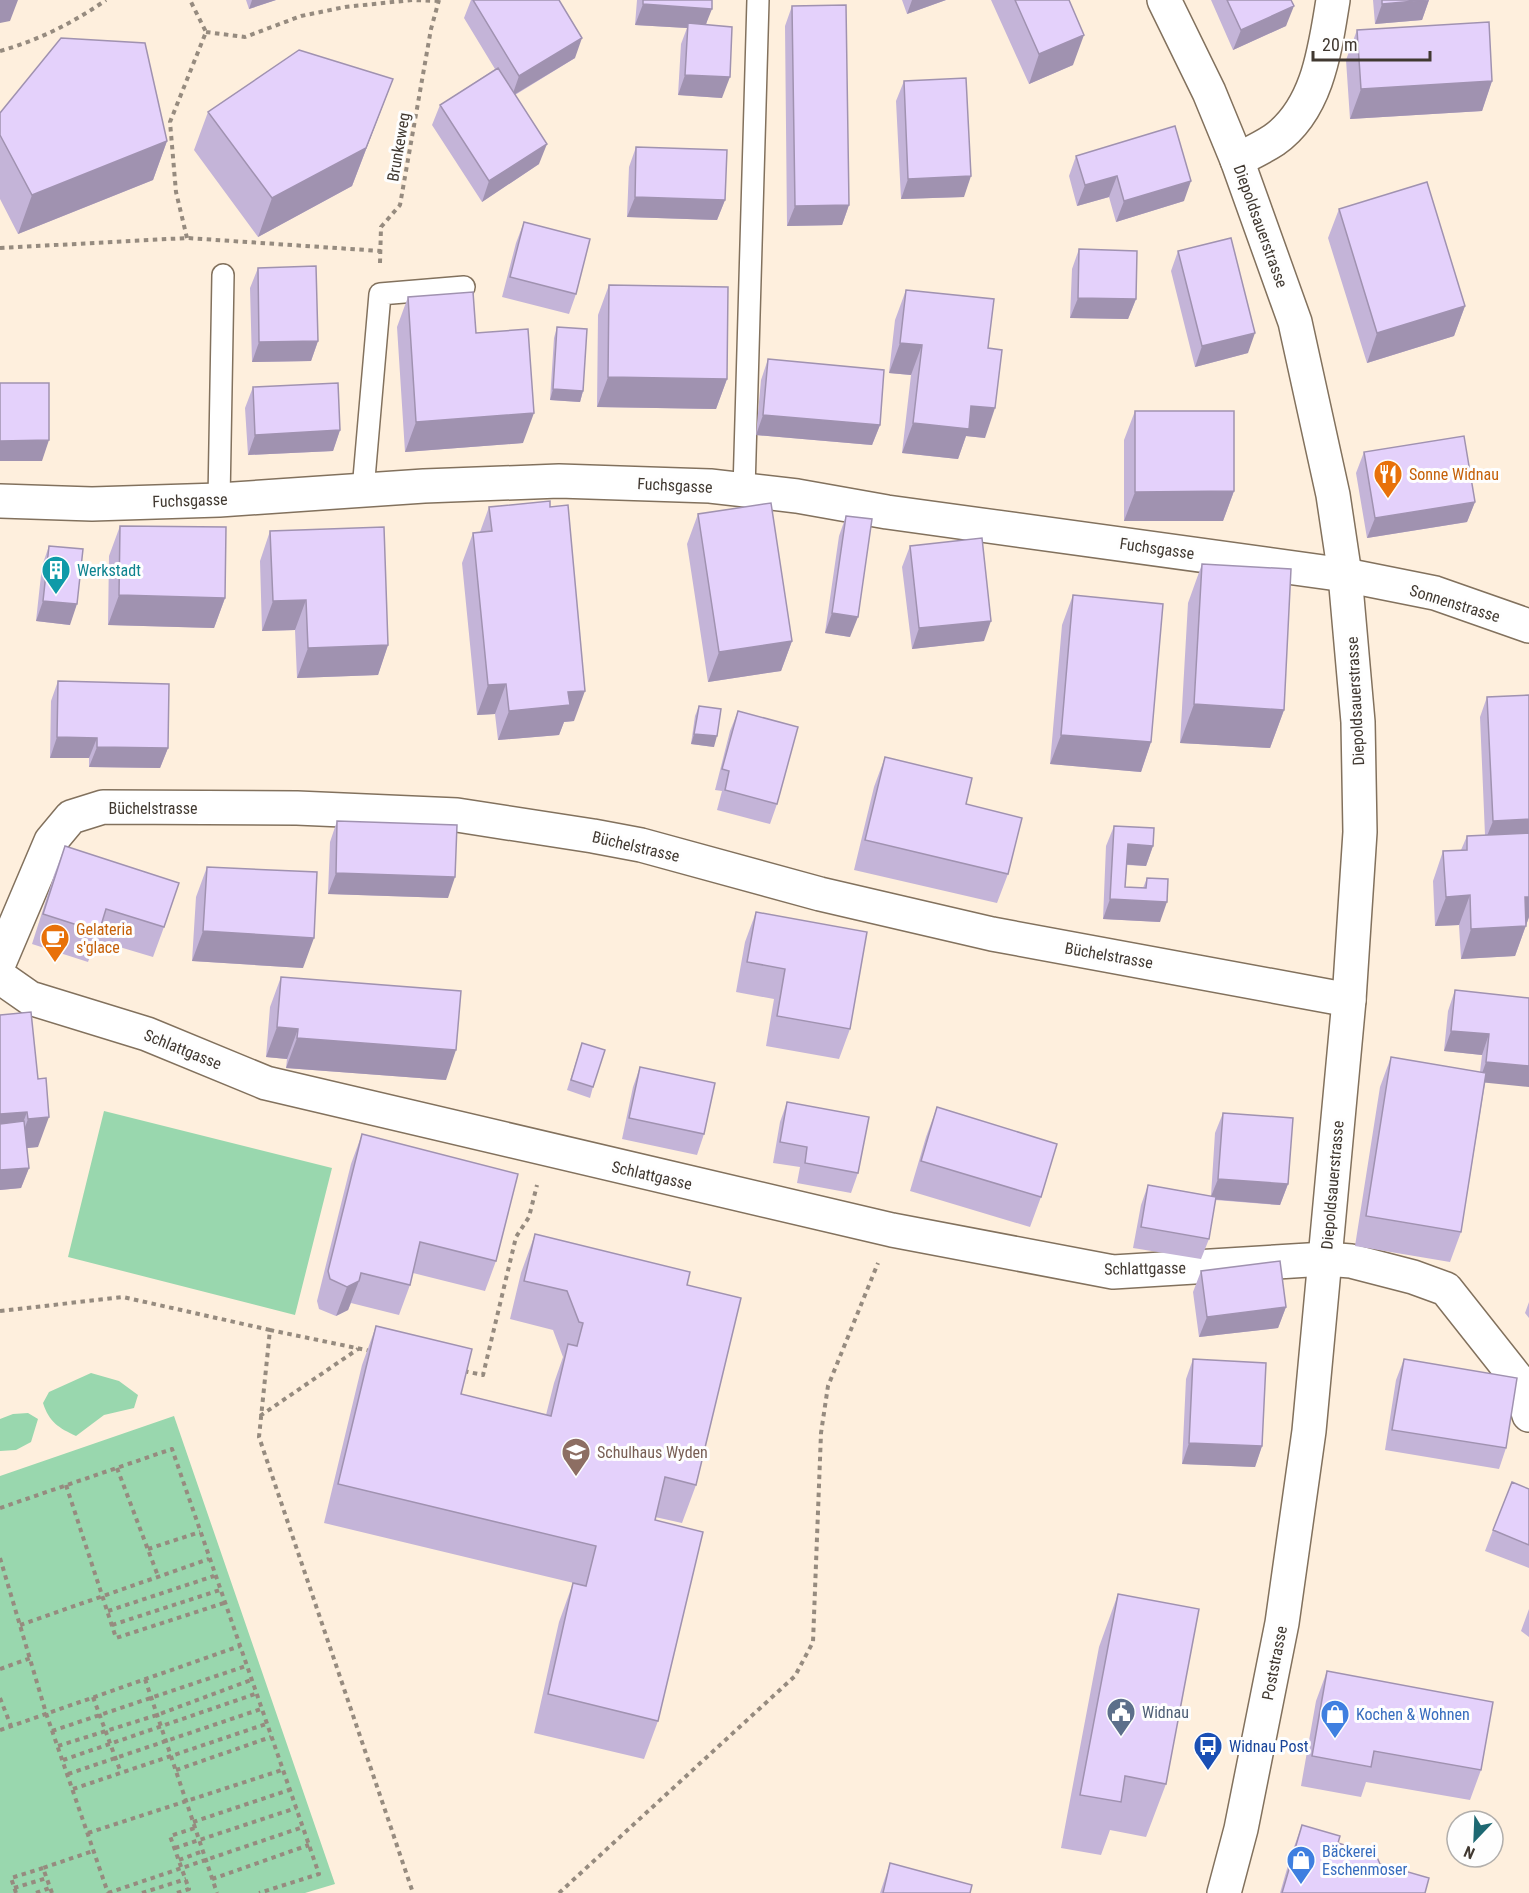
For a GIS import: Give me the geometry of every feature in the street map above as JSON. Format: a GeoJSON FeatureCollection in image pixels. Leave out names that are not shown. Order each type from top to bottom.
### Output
{"type":"FeatureCollection","features":[{"type":"Feature","properties":{"kind":"street","name":"Diepoldsauerstrasse"},"geometry":{"type":"LineString","coordinates":[[1164,0],[1209,92],[1237,160],[1295,322],[1333,495],[1345,575],[1358,722],[1360,832],[1349,1000],[1309,1431]]}},
{"type":"Feature","properties":{"kind":"street"},"geometry":{"type":"LineString","coordinates":[[1237,160],[1274,140],[1302,111],[1312,90],[1326,44],[1333,0]]}},
{"type":"Feature","properties":{"kind":"street","name":"Fuchsgasse"},"geometry":{"type":"LineString","coordinates":[[0,501],[92,504],[219,500],[363,490],[559,481],[744,490],[1345,575]]}},
{"type":"Feature","properties":{"kind":"street","name":"Sonnenstrasse"},"geometry":{"type":"LineString","coordinates":[[1345,575],[1435,593],[1529,626]]}},
{"type":"Feature","properties":{"kind":"street","name":"Büchelstrasse"},"geometry":{"type":"LineString","coordinates":[[0,961],[51,841],[72,818],[103,807],[346,809],[457,815],[641,845],[820,894],[992,934],[1349,1000]]}},
{"type":"Feature","properties":{"kind":"street","name":"Schlattgasse"},"geometry":{"type":"LineString","coordinates":[[0,977],[30,998],[147,1034],[266,1083],[892,1230],[1113,1272],[1325,1259],[1361,1263],[1413,1276],[1446,1289],[1518,1380],[1529,1415]]}},
{"type":"Feature","properties":{"kind":"street","name":"Poststrasse"},"geometry":{"type":"LineString","coordinates":[[1224,1893],[1241,1829],[1282,1623],[1309,1431]]}},
{"type":"Feature","properties":{"kind":"lane"},"geometry":{"type":"LineString","coordinates":[[744,490],[758,0]]}},
{"type":"Feature","properties":{"kind":"lane"},"geometry":{"type":"LineString","coordinates":[[219,500],[222,275]]}},
{"type":"Feature","properties":{"kind":"lane"},"geometry":{"type":"LineString","coordinates":[[363,490],[380,294],[464,287]]}},
{"type":"Feature","properties":{"kind":"path"},"geometry":{"type":"LineString","coordinates":[[0,51],[25,44],[77,20],[106,0]]}},
{"type":"Feature","properties":{"kind":"path"},"geometry":{"type":"LineString","coordinates":[[187,238],[176,192],[170,122],[206,32],[190,0]]}},
{"type":"Feature","properties":{"kind":"path"},"geometry":{"type":"LineString","coordinates":[[206,32],[245,37],[302,16],[345,7],[412,0],[438,1]]}},
{"type":"Feature","properties":{"kind":"path","name":"Brunkeweg"},"geometry":{"type":"LineString","coordinates":[[380,294],[381,227],[400,205],[438,1]]}},
{"type":"Feature","properties":{"kind":"path"},"geometry":{"type":"LineString","coordinates":[[0,248],[187,238],[381,250]]}},
{"type":"Feature","properties":{"kind":"path"},"geometry":{"type":"LineString","coordinates":[[460,1370],[483,1375],[516,1237],[529,1217]]}},
{"type":"Feature","properties":{"kind":"path"},"geometry":{"type":"LineString","coordinates":[[559,1893],[795,1676],[813,1642],[821,1433],[828,1386],[892,1230]]}},
{"type":"Feature","properties":{"kind":"path"},"geometry":{"type":"LineString","coordinates":[[0,1311],[123,1297],[381,1353]]}},
{"type":"Feature","properties":{"kind":"path"},"geometry":{"type":"LineString","coordinates":[[270,1330],[259,1437],[413,1893]]}},
{"type":"Feature","properties":{"kind":"path"},"geometry":{"type":"LineString","coordinates":[[260,1416],[359,1348]]}},
{"type":"Feature","properties":{"kind":"path"},"geometry":{"type":"LineString","coordinates":[[0,1508],[172,1449],[208,1559],[319,1874],[259,1893]]}},
{"type":"Feature","properties":{"kind":"path"},"geometry":{"type":"LineString","coordinates":[[117,1468],[158,1576]]}},
{"type":"Feature","properties":{"kind":"path"},"geometry":{"type":"LineString","coordinates":[[66,1485],[116,1638],[224,1603]]}},
{"type":"Feature","properties":{"kind":"path"},"geometry":{"type":"LineString","coordinates":[[148,1550],[200,1532]]}},
{"type":"Feature","properties":{"kind":"path"},"geometry":{"type":"LineString","coordinates":[[0,1558],[46,1713],[108,1893],[303,1827]]}},
{"type":"Feature","properties":{"kind":"path"},"geometry":{"type":"LineString","coordinates":[[20,1624],[208,1559]]}},
{"type":"Feature","properties":{"kind":"path"},"geometry":{"type":"LineString","coordinates":[[108,1611],[214,1576]]}},
{"type":"Feature","properties":{"kind":"path"},"geometry":{"type":"LineString","coordinates":[[112,1624],[220,1590]]}},
{"type":"Feature","properties":{"kind":"path"},"geometry":{"type":"LineString","coordinates":[[0,1730],[240,1646]]}},
{"type":"Feature","properties":{"kind":"path"},"geometry":{"type":"LineString","coordinates":[[0,1669],[31,1658]]}},
{"type":"Feature","properties":{"kind":"path"},"geometry":{"type":"LineString","coordinates":[[52,1731],[246,1666]]}},
{"type":"Feature","properties":{"kind":"path"},"geometry":{"type":"LineString","coordinates":[[145,1679],[217,1893]]}},
{"type":"Feature","properties":{"kind":"path"},"geometry":{"type":"LineString","coordinates":[[58,1746],[157,1715],[251,1680]]}},
{"type":"Feature","properties":{"kind":"path"},"geometry":{"type":"LineString","coordinates":[[63,1760],[162,1728],[255,1694]]}},
{"type":"Feature","properties":{"kind":"path"},"geometry":{"type":"LineString","coordinates":[[93,1697],[121,1773]]}},
{"type":"Feature","properties":{"kind":"path"},"geometry":{"type":"LineString","coordinates":[[0,1698],[11,1726]]}},
{"type":"Feature","properties":{"kind":"path"},"geometry":{"type":"LineString","coordinates":[[68,1773],[261,1709]]}},
{"type":"Feature","properties":{"kind":"path"},"geometry":{"type":"LineString","coordinates":[[73,1788],[266,1724]]}},
{"type":"Feature","properties":{"kind":"path"},"geometry":{"type":"LineString","coordinates":[[176,1770],[271,1737]]}},
{"type":"Feature","properties":{"kind":"path"},"geometry":{"type":"LineString","coordinates":[[88,1833],[282,1770]]}},
{"type":"Feature","properties":{"kind":"path"},"geometry":{"type":"LineString","coordinates":[[193,1822],[290,1790]]}},
{"type":"Feature","properties":{"kind":"path"},"geometry":{"type":"LineString","coordinates":[[175,1848],[296,1808]]}},
{"type":"Feature","properties":{"kind":"path"},"geometry":{"type":"LineString","coordinates":[[177,1893],[189,1889],[170,1836],[195,1828]]}},
{"type":"Feature","properties":{"kind":"path"},"geometry":{"type":"LineString","coordinates":[[212,1879],[309,1845]]}},
{"type":"Feature","properties":{"kind":"path"},"geometry":{"type":"LineString","coordinates":[[47,1878],[15,1891],[11,1878],[93,1851]]}},
{"type":"Feature","properties":{"kind":"path"},"geometry":{"type":"LineString","coordinates":[[179,1860],[203,1851]]}},
{"type":"Feature","properties":{"kind":"path"},"geometry":{"type":"LineString","coordinates":[[36,1893],[51,1891],[43,1868]]}},
{"type":"Feature","properties":{"kind":"path"},"geometry":{"type":"LineString","coordinates":[[142,1893],[186,1879]]}},
{"type":"Feature","properties":{"kind":"green space"},"geometry":{"type":"Polygon","coordinates":[[[104,1111],[332,1168],[295,1315],[68,1257],[104,1111]]]}},
{"type":"Feature","properties":{"kind":"green space"},"geometry":{"type":"Polygon","coordinates":[[[91,1373],[119,1381],[138,1395],[134,1408],[104,1415],[76,1436],[55,1424],[43,1403],[49,1392],[91,1373]]]}},
{"type":"Feature","properties":{"kind":"green space"},"geometry":{"type":"Polygon","coordinates":[[[28,1413],[38,1419],[31,1442],[16,1450],[0,1451],[0,1419],[13,1414],[28,1413]]]}},
{"type":"Feature","properties":{"kind":"green space"},"geometry":{"type":"Polygon","coordinates":[[[174,1416],[335,1884],[305,1893],[0,1893],[0,1476],[174,1416]]]}},
{"type":"Feature","properties":{"kind":"building"},"geometry":{"type":"Polygon","coordinates":[[[473,0],[559,0],[582,38],[519,76],[473,0]]]}},
{"type":"Feature","properties":{"kind":"building"},"geometry":{"type":"Polygon","coordinates":[[[643,0],[712,0],[712,9],[643,4],[643,0]]]}},
{"type":"Feature","properties":{"kind":"building"},"geometry":{"type":"Polygon","coordinates":[[[1015,0],[1069,0],[1084,35],[1039,54],[1015,0]]]}},
{"type":"Feature","properties":{"kind":"building"},"geometry":{"type":"Polygon","coordinates":[[[1227,0],[1291,0],[1294,6],[1241,30],[1227,0]]]}},
{"type":"Feature","properties":{"kind":"building"},"geometry":{"type":"Polygon","coordinates":[[[1382,0],[1426,0],[1382,4],[1382,0]]]}},
{"type":"Feature","properties":{"kind":"building"},"geometry":{"type":"Polygon","coordinates":[[[846,5],[849,205],[795,206],[792,6],[846,5]]]}},
{"type":"Feature","properties":{"kind":"building"},"geometry":{"type":"Polygon","coordinates":[[[1489,22],[1492,81],[1361,89],[1357,30],[1489,22]]]}},
{"type":"Feature","properties":{"kind":"building"},"geometry":{"type":"Polygon","coordinates":[[[688,23],[732,27],[730,77],[685,75],[688,23]]]}},
{"type":"Feature","properties":{"kind":"building"},"geometry":{"type":"Polygon","coordinates":[[[61,38],[145,43],[167,141],[32,195],[0,135],[0,113],[61,38]]]}},
{"type":"Feature","properties":{"kind":"building"},"geometry":{"type":"Polygon","coordinates":[[[299,50],[393,79],[366,148],[272,198],[208,112],[299,50]]]}},
{"type":"Feature","properties":{"kind":"building"},"geometry":{"type":"Polygon","coordinates":[[[498,68],[547,144],[489,181],[440,105],[498,68]]]}},
{"type":"Feature","properties":{"kind":"building"},"geometry":{"type":"Polygon","coordinates":[[[966,78],[971,176],[908,179],[904,81],[966,78]]]}},
{"type":"Feature","properties":{"kind":"building"},"geometry":{"type":"Polygon","coordinates":[[[1175,126],[1191,181],[1124,201],[1117,176],[1085,185],[1076,156],[1175,126]]]}},
{"type":"Feature","properties":{"kind":"building"},"geometry":{"type":"Polygon","coordinates":[[[636,147],[727,150],[725,200],[635,197],[636,147]]]}},
{"type":"Feature","properties":{"kind":"building"},"geometry":{"type":"Polygon","coordinates":[[[1427,182],[1465,306],[1377,333],[1339,209],[1427,182]]]}},
{"type":"Feature","properties":{"kind":"building"},"geometry":{"type":"Polygon","coordinates":[[[524,222],[590,239],[576,294],[510,277],[524,222]]]}},
{"type":"Feature","properties":{"kind":"building"},"geometry":{"type":"Polygon","coordinates":[[[1231,238],[1255,333],[1202,346],[1178,251],[1231,238]]]}},
{"type":"Feature","properties":{"kind":"building"},"geometry":{"type":"Polygon","coordinates":[[[1079,249],[1137,251],[1136,299],[1078,298],[1079,249]]]}},
{"type":"Feature","properties":{"kind":"building"},"geometry":{"type":"Polygon","coordinates":[[[316,266],[318,341],[259,342],[258,268],[316,266]]]}},
{"type":"Feature","properties":{"kind":"building"},"geometry":{"type":"Polygon","coordinates":[[[609,285],[728,287],[727,379],[608,377],[609,285]]]}},
{"type":"Feature","properties":{"kind":"building"},"geometry":{"type":"Polygon","coordinates":[[[906,290],[994,299],[988,348],[1002,350],[995,408],[971,406],[969,429],[913,423],[922,345],[900,343],[906,290]]]}},
{"type":"Feature","properties":{"kind":"building"},"geometry":{"type":"Polygon","coordinates":[[[473,292],[476,333],[528,329],[534,413],[416,422],[408,297],[473,292]]]}},
{"type":"Feature","properties":{"kind":"building"},"geometry":{"type":"Polygon","coordinates":[[[557,327],[587,329],[583,391],[553,389],[557,327]]]}},
{"type":"Feature","properties":{"kind":"building"},"geometry":{"type":"Polygon","coordinates":[[[768,359],[884,370],[880,425],[763,415],[768,359]]]}},
{"type":"Feature","properties":{"kind":"building"},"geometry":{"type":"Polygon","coordinates":[[[0,383],[49,383],[49,440],[0,441],[0,383]]]}},
{"type":"Feature","properties":{"kind":"building"},"geometry":{"type":"Polygon","coordinates":[[[338,383],[340,430],[255,435],[253,387],[338,383]]]}},
{"type":"Feature","properties":{"kind":"building"},"geometry":{"type":"Polygon","coordinates":[[[1135,411],[1234,411],[1234,491],[1135,492],[1135,411]]]}},
{"type":"Feature","properties":{"kind":"building"},"geometry":{"type":"Polygon","coordinates":[[[1464,436],[1475,502],[1375,518],[1364,452],[1464,436]]]}},
{"type":"Feature","properties":{"kind":"building"},"geometry":{"type":"Polygon","coordinates":[[[550,501],[550,507],[568,505],[585,691],[568,692],[570,705],[509,711],[506,684],[488,685],[473,533],[492,531],[489,507],[550,501]]]}},
{"type":"Feature","properties":{"kind":"building"},"geometry":{"type":"Polygon","coordinates":[[[771,503],[792,641],[719,652],[698,514],[771,503]]]}},
{"type":"Feature","properties":{"kind":"building"},"geometry":{"type":"Polygon","coordinates":[[[846,516],[872,519],[858,617],[832,613],[846,516]]]}},
{"type":"Feature","properties":{"kind":"building"},"geometry":{"type":"Polygon","coordinates":[[[120,526],[226,527],[225,598],[119,595],[120,526]]]}},
{"type":"Feature","properties":{"kind":"building"},"geometry":{"type":"Polygon","coordinates":[[[384,527],[388,645],[308,648],[306,600],[273,601],[270,531],[384,527]]]}},
{"type":"Feature","properties":{"kind":"building"},"geometry":{"type":"Polygon","coordinates":[[[982,538],[991,621],[919,628],[910,546],[982,538]]]}},
{"type":"Feature","properties":{"kind":"building"},"geometry":{"type":"Polygon","coordinates":[[[49,546],[83,549],[77,604],[43,601],[49,546]]]}},
{"type":"Feature","properties":{"kind":"building"},"geometry":{"type":"Polygon","coordinates":[[[1202,564],[1291,569],[1284,710],[1194,704],[1202,564]]]}},
{"type":"Feature","properties":{"kind":"building"},"geometry":{"type":"Polygon","coordinates":[[[1073,595],[1163,604],[1151,742],[1061,735],[1073,595]]]}},
{"type":"Feature","properties":{"kind":"building"},"geometry":{"type":"Polygon","coordinates":[[[58,681],[169,684],[168,748],[97,747],[97,738],[57,737],[58,681]]]}},
{"type":"Feature","properties":{"kind":"building"},"geometry":{"type":"Polygon","coordinates":[[[1529,695],[1529,819],[1493,821],[1487,697],[1529,695]]]}},
{"type":"Feature","properties":{"kind":"building"},"geometry":{"type":"Polygon","coordinates":[[[699,706],[721,709],[717,736],[694,734],[699,706]]]}},
{"type":"Feature","properties":{"kind":"building"},"geometry":{"type":"Polygon","coordinates":[[[738,711],[798,727],[777,804],[725,790],[729,771],[722,769],[738,711]]]}},
{"type":"Feature","properties":{"kind":"building"},"geometry":{"type":"Polygon","coordinates":[[[885,757],[972,778],[966,804],[1022,818],[1008,874],[865,840],[885,757]]]}},
{"type":"Feature","properties":{"kind":"building"},"geometry":{"type":"Polygon","coordinates":[[[337,821],[457,825],[455,877],[336,873],[337,821]]]}},
{"type":"Feature","properties":{"kind":"building"},"geometry":{"type":"Polygon","coordinates":[[[1114,826],[1154,828],[1153,846],[1128,844],[1125,887],[1146,888],[1147,878],[1168,879],[1167,902],[1110,899],[1114,826]]]}},
{"type":"Feature","properties":{"kind":"building"},"geometry":{"type":"Polygon","coordinates":[[[1529,833],[1529,897],[1525,897],[1526,926],[1471,929],[1470,895],[1446,897],[1443,851],[1467,850],[1467,836],[1529,833]]]}},
{"type":"Feature","properties":{"kind":"building"},"geometry":{"type":"Polygon","coordinates":[[[65,846],[179,883],[164,927],[106,909],[99,932],[43,914],[65,846]]]}},
{"type":"Feature","properties":{"kind":"building"},"geometry":{"type":"Polygon","coordinates":[[[207,867],[317,872],[314,938],[203,931],[207,867]]]}},
{"type":"Feature","properties":{"kind":"building"},"geometry":{"type":"Polygon","coordinates":[[[756,912],[867,932],[850,1029],[777,1016],[785,969],[747,962],[756,912]]]}},
{"type":"Feature","properties":{"kind":"building"},"geometry":{"type":"Polygon","coordinates":[[[281,977],[461,991],[456,1050],[297,1038],[298,1029],[277,1027],[281,977]]]}},
{"type":"Feature","properties":{"kind":"building"},"geometry":{"type":"Polygon","coordinates":[[[1455,990],[1529,998],[1529,1066],[1486,1062],[1489,1034],[1451,1031],[1455,990]]]}},
{"type":"Feature","properties":{"kind":"building"},"geometry":{"type":"Polygon","coordinates":[[[31,1012],[38,1079],[46,1078],[49,1117],[28,1119],[27,1112],[0,1114],[0,1015],[31,1012]]]}},
{"type":"Feature","properties":{"kind":"building"},"geometry":{"type":"Polygon","coordinates":[[[582,1043],[605,1050],[593,1087],[571,1080],[582,1043]]]}},
{"type":"Feature","properties":{"kind":"building"},"geometry":{"type":"Polygon","coordinates":[[[1391,1057],[1486,1073],[1461,1232],[1366,1216],[1391,1057]]]}},
{"type":"Feature","properties":{"kind":"building"},"geometry":{"type":"Polygon","coordinates":[[[640,1067],[715,1083],[704,1134],[629,1118],[640,1067]]]}},
{"type":"Feature","properties":{"kind":"building"},"geometry":{"type":"Polygon","coordinates":[[[787,1102],[869,1117],[858,1173],[805,1163],[807,1147],[780,1142],[787,1102]]]}},
{"type":"Feature","properties":{"kind":"building"},"geometry":{"type":"Polygon","coordinates":[[[937,1107],[1057,1144],[1041,1197],[921,1161],[937,1107]]]}},
{"type":"Feature","properties":{"kind":"building"},"geometry":{"type":"Polygon","coordinates":[[[1223,1113],[1293,1118],[1288,1184],[1218,1179],[1223,1113]]]}},
{"type":"Feature","properties":{"kind":"building"},"geometry":{"type":"Polygon","coordinates":[[[24,1121],[29,1168],[0,1170],[0,1124],[24,1121]]]}},
{"type":"Feature","properties":{"kind":"building"},"geometry":{"type":"Polygon","coordinates":[[[362,1134],[518,1174],[496,1261],[420,1242],[410,1285],[361,1273],[359,1281],[347,1287],[330,1279],[328,1271],[362,1134]]]}},
{"type":"Feature","properties":{"kind":"building"},"geometry":{"type":"Polygon","coordinates":[[[1148,1185],[1216,1197],[1209,1239],[1141,1227],[1148,1185]]]}},
{"type":"Feature","properties":{"kind":"building"},"geometry":{"type":"Polygon","coordinates":[[[535,1234],[690,1272],[687,1285],[741,1298],[696,1485],[665,1477],[655,1520],[703,1532],[658,1721],[548,1694],[573,1583],[586,1586],[596,1546],[338,1484],[376,1326],[472,1349],[461,1394],[551,1416],[568,1344],[577,1346],[583,1323],[579,1322],[567,1291],[524,1281],[535,1234]]]}},
{"type":"Feature","properties":{"kind":"building"},"geometry":{"type":"Polygon","coordinates":[[[1280,1261],[1286,1307],[1207,1317],[1201,1271],[1280,1261]]]}},
{"type":"Feature","properties":{"kind":"building"},"geometry":{"type":"Polygon","coordinates":[[[1193,1359],[1266,1363],[1262,1446],[1189,1443],[1193,1359]]]}},
{"type":"Feature","properties":{"kind":"building"},"geometry":{"type":"Polygon","coordinates":[[[1404,1359],[1517,1378],[1506,1448],[1392,1430],[1404,1359]]]}},
{"type":"Feature","properties":{"kind":"building"},"geometry":{"type":"Polygon","coordinates":[[[1512,1482],[1529,1489],[1529,1545],[1493,1530],[1512,1482]]]}},
{"type":"Feature","properties":{"kind":"building"},"geometry":{"type":"Polygon","coordinates":[[[1118,1594],[1199,1609],[1166,1784],[1125,1776],[1121,1802],[1080,1795],[1118,1594]]]}},
{"type":"Feature","properties":{"kind":"building"},"geometry":{"type":"Polygon","coordinates":[[[1327,1671],[1493,1702],[1481,1770],[1374,1751],[1371,1767],[1312,1756],[1327,1671]]]}},
{"type":"Feature","properties":{"kind":"building"},"geometry":{"type":"Polygon","coordinates":[[[1302,1825],[1340,1836],[1338,1843],[1376,1855],[1380,1864],[1429,1878],[1425,1893],[1282,1893],[1302,1825]]]}},
{"type":"Feature","properties":{"kind":"building"},"geometry":{"type":"Polygon","coordinates":[[[890,1863],[972,1885],[970,1893],[883,1893],[890,1863]]]}},
{"type":"Feature","properties":{"kind":"place","name":"Sonne Widnau"},"geometry":{"type":"Point","coordinates":[1388,500]}},
{"type":"Feature","properties":{"kind":"place","name":"Werkstadt"},"geometry":{"type":"Point","coordinates":[56,596]}},
{"type":"Feature","properties":{"kind":"place","name":"Gelateria s'glace"},"geometry":{"type":"Point","coordinates":[55,964]}},
{"type":"Feature","properties":{"kind":"place","name":"Schulhaus Wyden"},"geometry":{"type":"Point","coordinates":[576,1478]}},
{"type":"Feature","properties":{"kind":"place","name":"Widnau"},"geometry":{"type":"Point","coordinates":[1121,1738]}},
{"type":"Feature","properties":{"kind":"place","name":"Kochen & Wohnen"},"geometry":{"type":"Point","coordinates":[1335,1740]}},
{"type":"Feature","properties":{"kind":"place","name":"Widnau Post"},"geometry":{"type":"Point","coordinates":[1208,1772]}},
{"type":"Feature","properties":{"kind":"place","name":"Bäckerei Eschenmoser"},"geometry":{"type":"Point","coordinates":[1301,1886]}}]}
